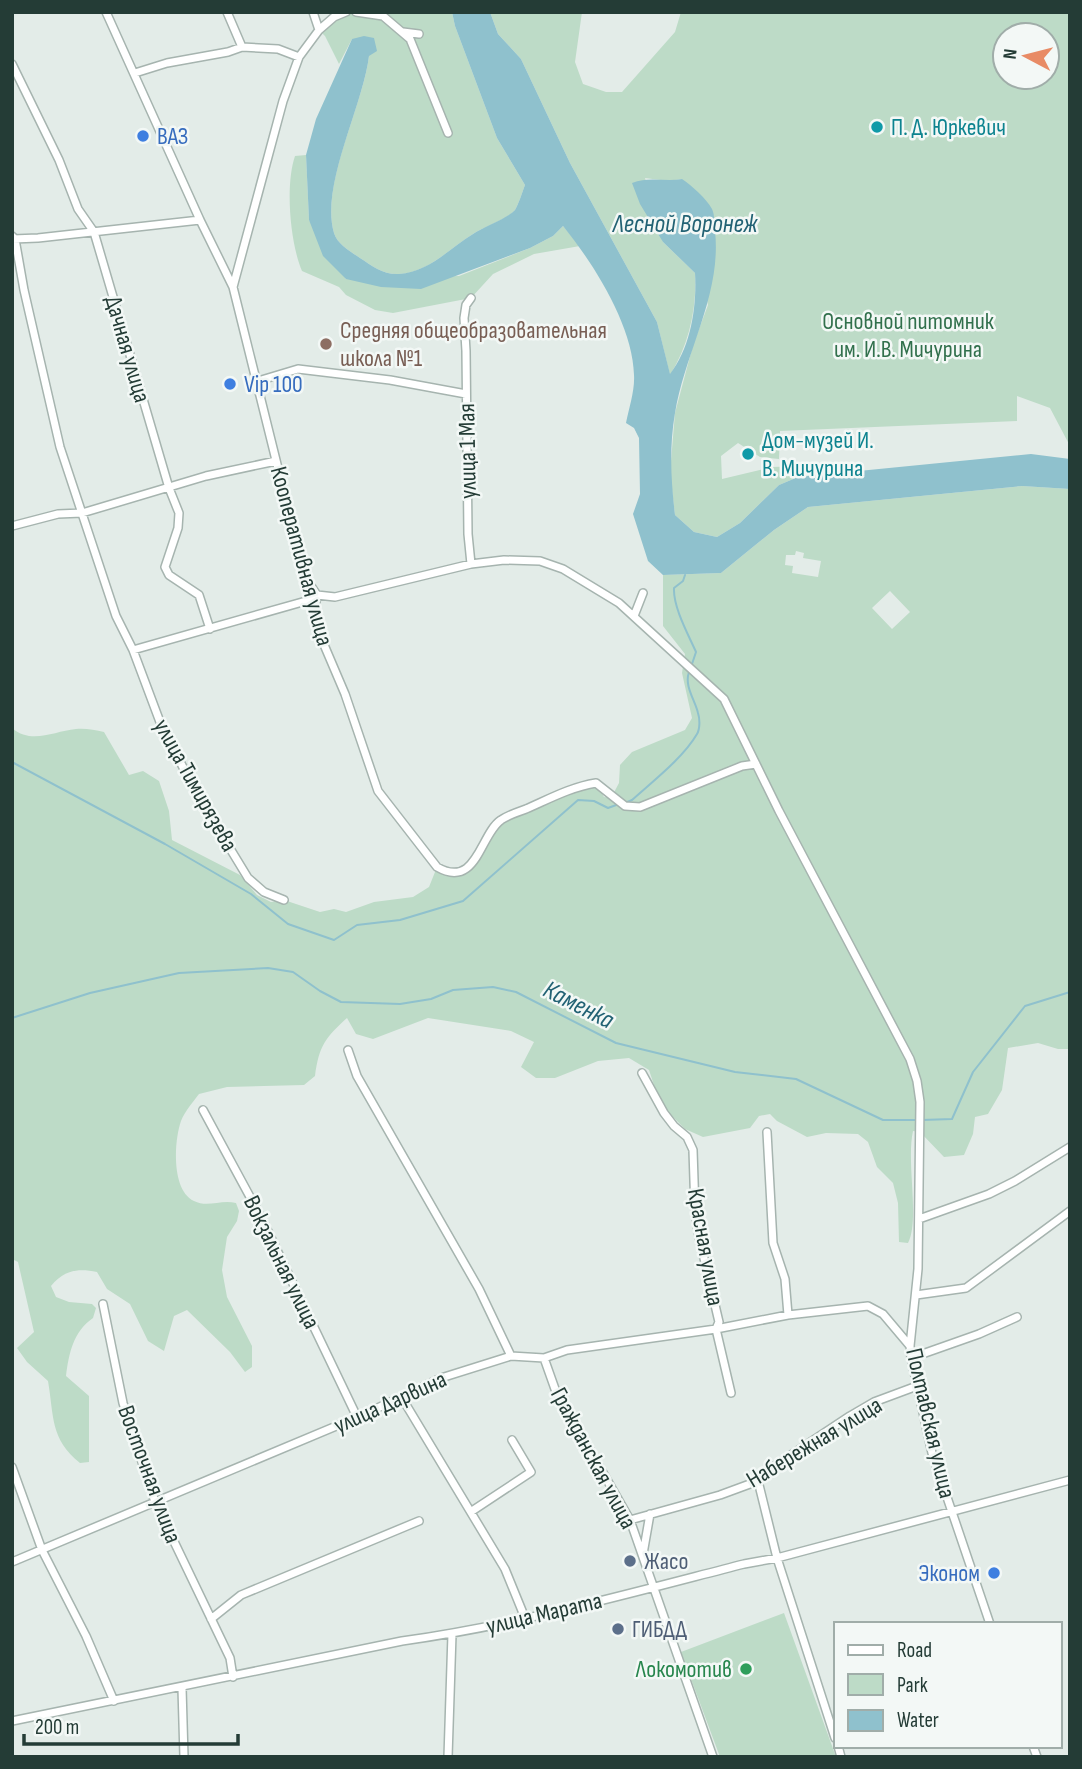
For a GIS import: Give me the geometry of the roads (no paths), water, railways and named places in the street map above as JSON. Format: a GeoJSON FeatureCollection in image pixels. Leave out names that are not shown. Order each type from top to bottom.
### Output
{"type":"FeatureCollection","features":[{"type":"Feature","properties":{"kind":"street","name":"Кооперативная улица"},"geometry":{"type":"LineString","coordinates":[[106,12],[233,287],[305,577],[317,595],[315,608],[319,633],[345,694],[379,791],[437,867],[446,872],[459,871],[477,859],[500,820],[579,786],[596,783],[625,806],[640,807],[742,766],[756,764]]}},
{"type":"Feature","properties":{"kind":"street"},"geometry":{"type":"LineString","coordinates":[[227,12],[242,47]]}},
{"type":"Feature","properties":{"kind":"street"},"geometry":{"type":"LineString","coordinates":[[313,12],[319,30]]}},
{"type":"Feature","properties":{"kind":"street"},"geometry":{"type":"LineString","coordinates":[[233,287],[283,101],[299,57],[319,30],[334,17],[346,12]]}},
{"type":"Feature","properties":{"kind":"street"},"geometry":{"type":"LineString","coordinates":[[356,12],[383,16],[410,39],[448,133]]}},
{"type":"Feature","properties":{"kind":"street"},"geometry":{"type":"LineString","coordinates":[[403,32],[419,34]]}},
{"type":"Feature","properties":{"kind":"street"},"geometry":{"type":"LineString","coordinates":[[135,73],[167,63],[242,47],[278,49],[299,57]]}},
{"type":"Feature","properties":{"kind":"street","name":"Дачная улица"},"geometry":{"type":"LineString","coordinates":[[13,69],[59,160],[78,209],[94,232],[169,488],[179,513],[178,528],[165,567],[169,575],[199,595],[210,629]]}},
{"type":"Feature","properties":{"kind":"street","name":"улица Тимирязева"},"geometry":{"type":"LineString","coordinates":[[200,220],[13,238],[60,447],[116,616],[133,650],[160,722],[195,790],[248,878],[264,892],[284,900]]}},
{"type":"Feature","properties":{"kind":"street","name":"улица 1 Мая"},"geometry":{"type":"LineString","coordinates":[[471,298],[466,305],[464,318],[468,534],[471,564]]}},
{"type":"Feature","properties":{"kind":"street"},"geometry":{"type":"LineString","coordinates":[[258,381],[298,369],[378,378],[466,394]]}},
{"type":"Feature","properties":{"kind":"street"},"geometry":{"type":"LineString","coordinates":[[12,526],[58,514],[82,513],[206,476],[276,461]]}},
{"type":"Feature","properties":{"kind":"street"},"geometry":{"type":"LineString","coordinates":[[133,650],[306,601],[317,595],[335,597],[471,564],[504,560],[540,561],[582,578],[634,616],[643,593]]}},
{"type":"Feature","properties":{"kind":"street","name":"Полтавская улица"},"geometry":{"type":"LineString","coordinates":[[634,616],[724,699],[910,1059],[920,1102],[919,1220],[911,1359],[932,1452],[989,1622]]}},
{"type":"Feature","properties":{"kind":"street"},"geometry":{"type":"LineString","coordinates":[[348,1050],[357,1076],[478,1289],[510,1356]]}},
{"type":"Feature","properties":{"kind":"street","name":"Красная улица"},"geometry":{"type":"LineString","coordinates":[[642,1073],[664,1113],[687,1137],[693,1150],[695,1211],[719,1322],[716,1329],[731,1393]]}},
{"type":"Feature","properties":{"kind":"street","name":"Вокзальная улица"},"geometry":{"type":"LineString","coordinates":[[203,1110],[262,1219],[357,1417]]}},
{"type":"Feature","properties":{"kind":"street"},"geometry":{"type":"LineString","coordinates":[[767,1132],[773,1243],[786,1279],[788,1314]]}},
{"type":"Feature","properties":{"kind":"street"},"geometry":{"type":"LineString","coordinates":[[919,1220],[998,1189],[1070,1147]]}},
{"type":"Feature","properties":{"kind":"street"},"geometry":{"type":"LineString","coordinates":[[916,1295],[965,1288],[1070,1211]]}},
{"type":"Feature","properties":{"kind":"street","name":"Восточная улица"},"geometry":{"type":"LineString","coordinates":[[103,1304],[123,1403],[155,1502],[230,1658],[233,1677]]}},
{"type":"Feature","properties":{"kind":"street","name":"улица Дарвина"},"geometry":{"type":"LineString","coordinates":[[12,1562],[402,1398],[441,1378],[510,1356],[544,1358],[567,1350],[716,1329],[788,1314],[868,1306],[883,1314],[910,1346]]}},
{"type":"Feature","properties":{"kind":"street"},"geometry":{"type":"LineString","coordinates":[[911,1359],[1017,1317]]}},
{"type":"Feature","properties":{"kind":"street","name":"Гражданская улица"},"geometry":{"type":"LineString","coordinates":[[544,1358],[555,1389],[630,1520],[713,1757]]}},
{"type":"Feature","properties":{"kind":"street","name":"Набережная улица"},"geometry":{"type":"LineString","coordinates":[[630,1520],[720,1495],[758,1481],[773,1467],[850,1416],[874,1402],[917,1386]]}},
{"type":"Feature","properties":{"kind":"street"},"geometry":{"type":"LineString","coordinates":[[402,1398],[505,1569],[525,1618]]}},
{"type":"Feature","properties":{"kind":"street"},"geometry":{"type":"LineString","coordinates":[[472,1511],[531,1472],[512,1440]]}},
{"type":"Feature","properties":{"kind":"street"},"geometry":{"type":"LineString","coordinates":[[12,1468],[42,1550],[86,1636],[114,1701]]}},
{"type":"Feature","properties":{"kind":"street","name":"улица Марата"},"geometry":{"type":"LineString","coordinates":[[12,1721],[525,1618],[744,1563],[777,1558],[1070,1480]]}},
{"type":"Feature","properties":{"kind":"street"},"geometry":{"type":"LineString","coordinates":[[758,1481],[777,1558],[834,1735]]}},
{"type":"Feature","properties":{"kind":"street"},"geometry":{"type":"LineString","coordinates":[[642,1554],[650,1514]]}},
{"type":"Feature","properties":{"kind":"street"},"geometry":{"type":"LineString","coordinates":[[211,1619],[241,1595],[419,1521]]}},
{"type":"Feature","properties":{"kind":"street"},"geometry":{"type":"LineString","coordinates":[[448,1757],[452,1634]]}},
{"type":"Feature","properties":{"kind":"street"},"geometry":{"type":"LineString","coordinates":[[182,1688],[184,1757]]}},
{"type":"Feature","properties":{"kind":"water","name":"Лесной Воронеж"},"geometry":{"type":"Polygon","coordinates":[[[452,12],[490,12],[498,34],[521,59],[570,163],[657,322],[670,374],[688,339],[695,299],[695,273],[663,242],[640,204],[632,183],[682,179],[712,209],[716,254],[713,277],[680,390],[672,439],[675,515],[694,532],[717,537],[740,523],[779,485],[798,477],[1031,454],[1070,459],[1070,489],[1022,486],[808,507],[774,530],[721,573],[663,575],[648,561],[633,514],[640,494],[639,438],[634,428],[626,423],[634,381],[627,336],[599,277],[563,226],[553,236],[530,248],[421,289],[381,287],[346,279],[323,256],[309,220],[306,155],[316,119],[352,39],[364,36],[374,38],[377,51],[369,56],[337,170],[331,214],[338,241],[378,269],[399,274],[430,264],[473,234],[515,210],[525,185],[497,138],[452,12]]]}},
{"type":"Feature","properties":{"kind":"waterway"},"geometry":{"type":"LineString","coordinates":[[685,575],[683,581],[674,588],[674,595],[696,652],[691,667]]}},
{"type":"Feature","properties":{"kind":"waterway"},"geometry":{"type":"LineString","coordinates":[[625,803],[667,769],[697,734],[699,718],[689,688],[689,672]]}},
{"type":"Feature","properties":{"kind":"waterway"},"geometry":{"type":"LineString","coordinates":[[12,762],[165,844],[251,894],[288,924],[334,940],[357,925],[400,920],[463,901],[578,800],[594,801],[608,808],[619,804]]}},
{"type":"Feature","properties":{"kind":"waterway","name":"Каменка"},"geometry":{"type":"LineString","coordinates":[[12,1018],[90,993],[179,973],[268,968],[293,972],[341,1002],[400,1004],[431,999],[453,990],[493,987],[516,992],[616,1043],[735,1072],[796,1079],[883,1120],[916,1120]]}},
{"type":"Feature","properties":{"kind":"waterway","name":"Каменка"},"geometry":{"type":"LineString","coordinates":[[922,1120],[952,1119],[973,1072],[1025,1006],[1070,992]]}},
{"type":"Feature","properties":{"kind":"place","name":"П. Д. Юркевич"},"geometry":{"type":"Point","coordinates":[877,127]}},
{"type":"Feature","properties":{"kind":"place","name":"ВАЗ"},"geometry":{"type":"Point","coordinates":[143,136]}},
{"type":"Feature","properties":{"kind":"place","name":"Средняя общеобразовательная школа №1"},"geometry":{"type":"Point","coordinates":[326,344]}},
{"type":"Feature","properties":{"kind":"place","name":"Vip 100"},"geometry":{"type":"Point","coordinates":[230,384]}},
{"type":"Feature","properties":{"kind":"place","name":"Дом-музей И. В. Мичурина"},"geometry":{"type":"Point","coordinates":[748,454]}},
{"type":"Feature","properties":{"kind":"place","name":"Жасо"},"geometry":{"type":"Point","coordinates":[630,1561]}},
{"type":"Feature","properties":{"kind":"place","name":"Эконом"},"geometry":{"type":"Point","coordinates":[994,1573]}},
{"type":"Feature","properties":{"kind":"place","name":"ГИБДД"},"geometry":{"type":"Point","coordinates":[618,1629]}},
{"type":"Feature","properties":{"kind":"place","name":"Локомотив"},"geometry":{"type":"Point","coordinates":[746,1669]}},
{"type":"Feature","properties":{"kind":"park label","name":"Основной питомник им. И.В. Мичурина"},"geometry":{"type":"Point","coordinates":[908,335]}}]}
